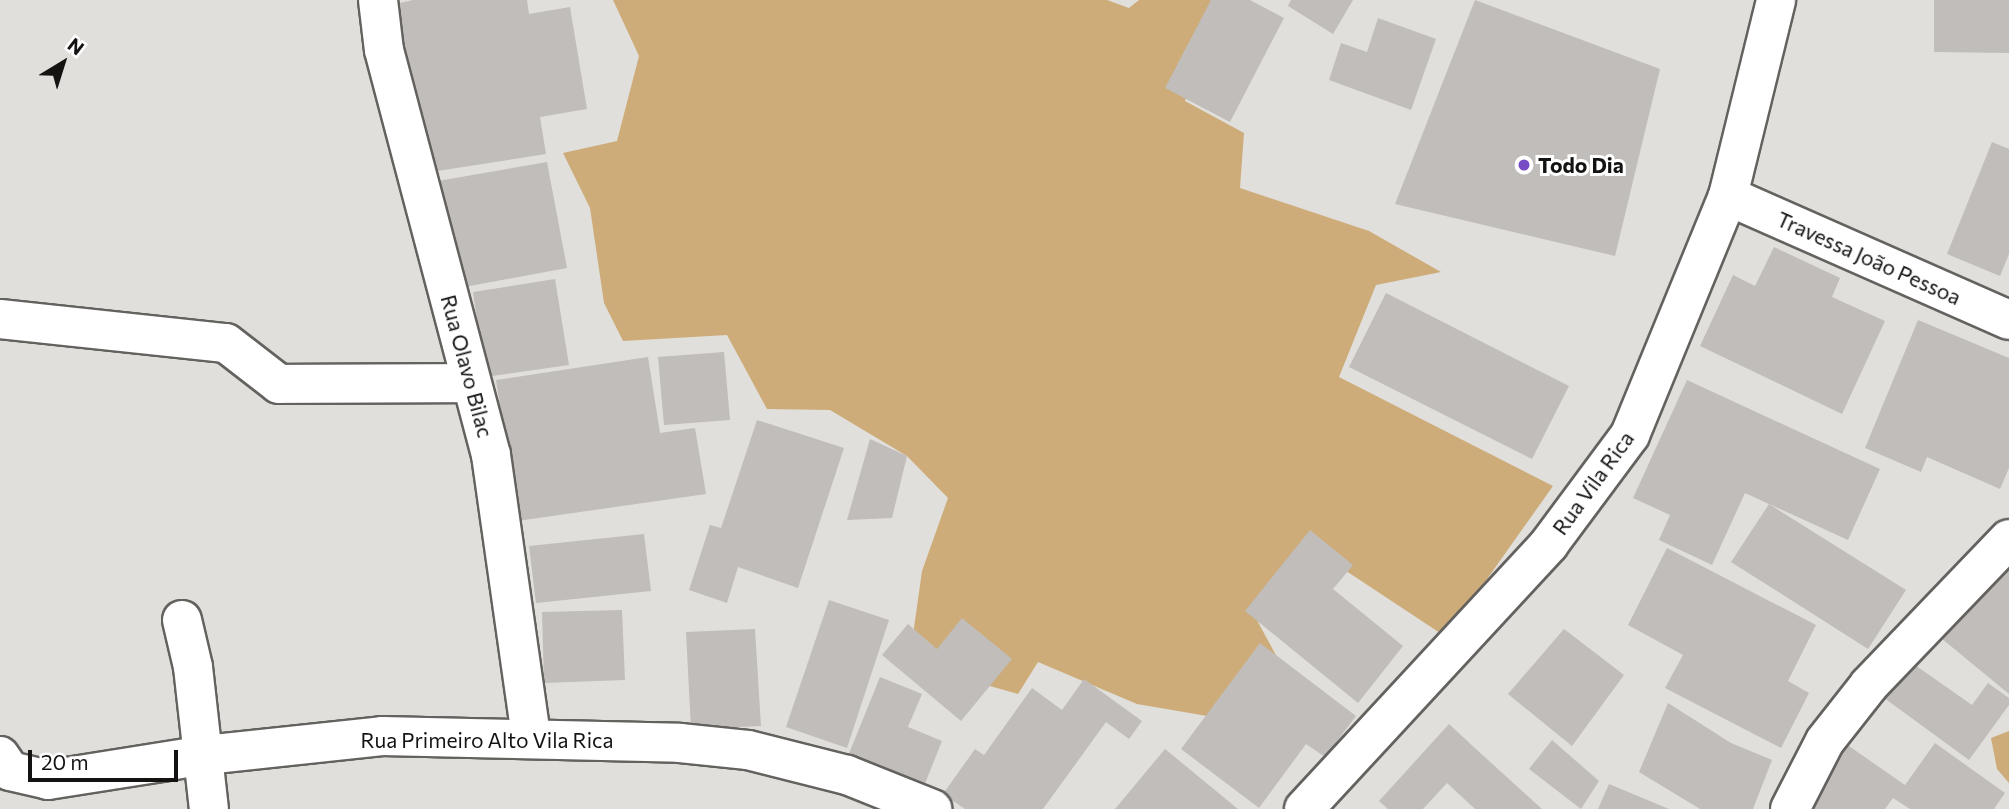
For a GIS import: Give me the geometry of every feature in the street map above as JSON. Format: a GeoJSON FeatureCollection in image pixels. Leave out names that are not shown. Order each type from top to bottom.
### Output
{"type":"FeatureCollection","features":[{"type":"Feature","properties":{"kind":"street","name":"Rua Olavo Bilac"},"geometry":{"type":"LineString","coordinates":[[378,0],[384,50],[491,455],[531,737]]}},
{"type":"Feature","properties":{"kind":"street","name":"Rua Vila Rica"},"geometry":{"type":"LineString","coordinates":[[1304,809],[1549,544],[1630,435],[1728,196],[1776,0]]}},
{"type":"Feature","properties":{"kind":"street","name":"Travessa João Pessoa"},"geometry":{"type":"LineString","coordinates":[[1728,196],[2009,320]]}},
{"type":"Feature","properties":{"kind":"street"},"geometry":{"type":"LineString","coordinates":[[0,319],[226,343],[279,384],[471,383]]}},
{"type":"Feature","properties":{"kind":"street"},"geometry":{"type":"LineString","coordinates":[[1790,809],[1825,741],[1869,685],[2009,539]]}},
{"type":"Feature","properties":{"kind":"street"},"geometry":{"type":"LineString","coordinates":[[182,620],[205,755],[209,809]]}},
{"type":"Feature","properties":{"kind":"street","name":"Rua Primeiro Alto Vila Rica"},"geometry":{"type":"LineString","coordinates":[[0,756],[10,771],[48,780],[205,755],[382,736],[531,737],[748,750],[847,775],[932,809]]}},
{"type":"Feature","properties":{"kind":"shaded area"},"geometry":{"type":"Polygon","coordinates":[[[613,0],[1107,0],[1129,8],[1139,0],[1211,0],[1185,101],[1244,133],[1240,188],[1369,231],[1441,272],[1376,285],[1339,377],[1553,486],[1446,637],[1310,547],[1253,613],[1277,657],[1207,716],[1137,704],[1038,662],[1018,694],[909,663],[922,571],[948,498],[907,456],[830,410],[767,409],[727,335],[623,341],[604,303],[590,208],[563,153],[617,141],[639,56],[613,0]]]}},
{"type":"Feature","properties":{"kind":"shaded area"},"geometry":{"type":"Polygon","coordinates":[[[2009,731],[2009,783],[1997,769],[1991,738],[2009,731]]]}},
{"type":"Feature","properties":{"kind":"building"},"geometry":{"type":"Polygon","coordinates":[[[413,0],[527,0],[529,14],[570,7],[587,109],[540,117],[546,154],[418,174],[391,5],[413,0]]]}},
{"type":"Feature","properties":{"kind":"building"},"geometry":{"type":"Polygon","coordinates":[[[1211,0],[1250,0],[1284,18],[1230,122],[1165,88],[1211,0]]]}},
{"type":"Feature","properties":{"kind":"building"},"geometry":{"type":"Polygon","coordinates":[[[1291,0],[1353,0],[1333,34],[1288,6],[1291,0]]]}},
{"type":"Feature","properties":{"kind":"building","name":"Todo Dia"},"geometry":{"type":"Polygon","coordinates":[[[1475,0],[1660,69],[1615,256],[1395,204],[1475,0]]]}},
{"type":"Feature","properties":{"kind":"building"},"geometry":{"type":"Polygon","coordinates":[[[1934,0],[2009,0],[2009,53],[1934,52],[1934,0]]]}},
{"type":"Feature","properties":{"kind":"building"},"geometry":{"type":"Polygon","coordinates":[[[1378,18],[1436,39],[1411,110],[1329,80],[1341,43],[1367,52],[1378,18]]]}},
{"type":"Feature","properties":{"kind":"building"},"geometry":{"type":"Polygon","coordinates":[[[1992,142],[2009,149],[2009,254],[2000,276],[1947,254],[1992,142]]]}},
{"type":"Feature","properties":{"kind":"building"},"geometry":{"type":"Polygon","coordinates":[[[547,162],[567,268],[459,288],[438,181],[547,162]]]}},
{"type":"Feature","properties":{"kind":"building"},"geometry":{"type":"Polygon","coordinates":[[[1774,247],[1840,278],[1832,297],[1885,321],[1842,414],[1700,346],[1733,275],[1755,286],[1774,247]]]}},
{"type":"Feature","properties":{"kind":"building"},"geometry":{"type":"Polygon","coordinates":[[[555,279],[569,365],[485,377],[473,292],[555,279]]]}},
{"type":"Feature","properties":{"kind":"building"},"geometry":{"type":"Polygon","coordinates":[[[1386,293],[1569,386],[1532,459],[1349,367],[1386,293]]]}},
{"type":"Feature","properties":{"kind":"building"},"geometry":{"type":"Polygon","coordinates":[[[1918,320],[2009,358],[2009,468],[2000,489],[1927,457],[1921,472],[1865,448],[1918,320]]]}},
{"type":"Feature","properties":{"kind":"building"},"geometry":{"type":"Polygon","coordinates":[[[724,352],[730,420],[664,425],[658,357],[724,352]]]}},
{"type":"Feature","properties":{"kind":"building"},"geometry":{"type":"Polygon","coordinates":[[[648,357],[660,433],[695,428],[706,494],[517,521],[496,380],[648,357]]]}},
{"type":"Feature","properties":{"kind":"building"},"geometry":{"type":"Polygon","coordinates":[[[1687,380],[1880,469],[1848,540],[1745,493],[1712,565],[1659,540],[1670,515],[1633,498],[1687,380]]]}},
{"type":"Feature","properties":{"kind":"building"},"geometry":{"type":"Polygon","coordinates":[[[757,420],[844,448],[798,588],[738,567],[727,603],[689,590],[710,525],[721,528],[757,420]]]}},
{"type":"Feature","properties":{"kind":"building"},"geometry":{"type":"Polygon","coordinates":[[[870,439],[907,456],[892,518],[847,520],[870,439]]]}},
{"type":"Feature","properties":{"kind":"building"},"geometry":{"type":"Polygon","coordinates":[[[1769,504],[1906,590],[1868,649],[1731,562],[1769,504]]]}},
{"type":"Feature","properties":{"kind":"building"},"geometry":{"type":"Polygon","coordinates":[[[1310,530],[1353,565],[1333,589],[1403,646],[1358,703],[1245,611],[1310,530]]]}},
{"type":"Feature","properties":{"kind":"building"},"geometry":{"type":"Polygon","coordinates":[[[644,534],[651,591],[536,603],[529,546],[644,534]]]}},
{"type":"Feature","properties":{"kind":"building"},"geometry":{"type":"Polygon","coordinates":[[[1667,548],[1816,625],[1788,681],[1809,693],[1781,748],[1665,688],[1683,655],[1628,625],[1667,548]]]}},
{"type":"Feature","properties":{"kind":"building"},"geometry":{"type":"Polygon","coordinates":[[[2009,556],[2009,694],[1941,638],[2009,556]]]}},
{"type":"Feature","properties":{"kind":"building"},"geometry":{"type":"Polygon","coordinates":[[[829,600],[889,620],[847,748],[786,727],[829,600]]]}},
{"type":"Feature","properties":{"kind":"building"},"geometry":{"type":"Polygon","coordinates":[[[622,610],[625,680],[544,683],[542,612],[622,610]]]}},
{"type":"Feature","properties":{"kind":"building"},"geometry":{"type":"Polygon","coordinates":[[[962,618],[1012,659],[961,721],[882,655],[908,624],[937,649],[962,618]]]}},
{"type":"Feature","properties":{"kind":"building"},"geometry":{"type":"Polygon","coordinates":[[[755,629],[761,726],[691,729],[686,632],[755,629]]]}},
{"type":"Feature","properties":{"kind":"building"},"geometry":{"type":"Polygon","coordinates":[[[1564,629],[1624,675],[1572,746],[1508,694],[1564,629]]]}},
{"type":"Feature","properties":{"kind":"building"},"geometry":{"type":"Polygon","coordinates":[[[1260,643],[1356,716],[1325,757],[1306,744],[1259,808],[1181,749],[1260,643]]]}},
{"type":"Feature","properties":{"kind":"building"},"geometry":{"type":"Polygon","coordinates":[[[1905,658],[1972,705],[1988,683],[2009,698],[2009,705],[1969,760],[1880,695],[1905,658]]]}},
{"type":"Feature","properties":{"kind":"building"},"geometry":{"type":"Polygon","coordinates":[[[880,677],[922,694],[908,727],[942,741],[924,786],[848,756],[880,677]]]}},
{"type":"Feature","properties":{"kind":"building"},"geometry":{"type":"Polygon","coordinates":[[[1084,679],[1142,721],[1129,739],[1106,722],[1043,809],[965,809],[943,794],[975,749],[984,755],[1032,688],[1062,710],[1084,679]]]}},
{"type":"Feature","properties":{"kind":"building"},"geometry":{"type":"Polygon","coordinates":[[[1668,703],[1731,743],[1772,760],[1753,809],[1700,809],[1639,772],[1668,703]]]}},
{"type":"Feature","properties":{"kind":"building"},"geometry":{"type":"Polygon","coordinates":[[[1449,724],[1542,809],[1475,809],[1447,783],[1423,809],[1388,809],[1379,801],[1449,724]]]}},
{"type":"Feature","properties":{"kind":"building"},"geometry":{"type":"Polygon","coordinates":[[[1552,740],[1599,781],[1581,809],[1529,769],[1552,740]]]}},
{"type":"Feature","properties":{"kind":"building"},"geometry":{"type":"Polygon","coordinates":[[[1935,743],[2005,793],[1994,809],[1910,809],[1893,798],[1885,809],[1802,809],[1846,744],[1905,785],[1935,743]]]}},
{"type":"Feature","properties":{"kind":"building"},"geometry":{"type":"Polygon","coordinates":[[[1165,749],[1238,809],[1115,809],[1165,749]]]}},
{"type":"Feature","properties":{"kind":"building"},"geometry":{"type":"Polygon","coordinates":[[[1609,784],[1669,809],[1598,809],[1609,784]]]}},
{"type":"Feature","properties":{"kind":"place","name":"Todo Dia"},"geometry":{"type":"Point","coordinates":[1524,165]}}]}
